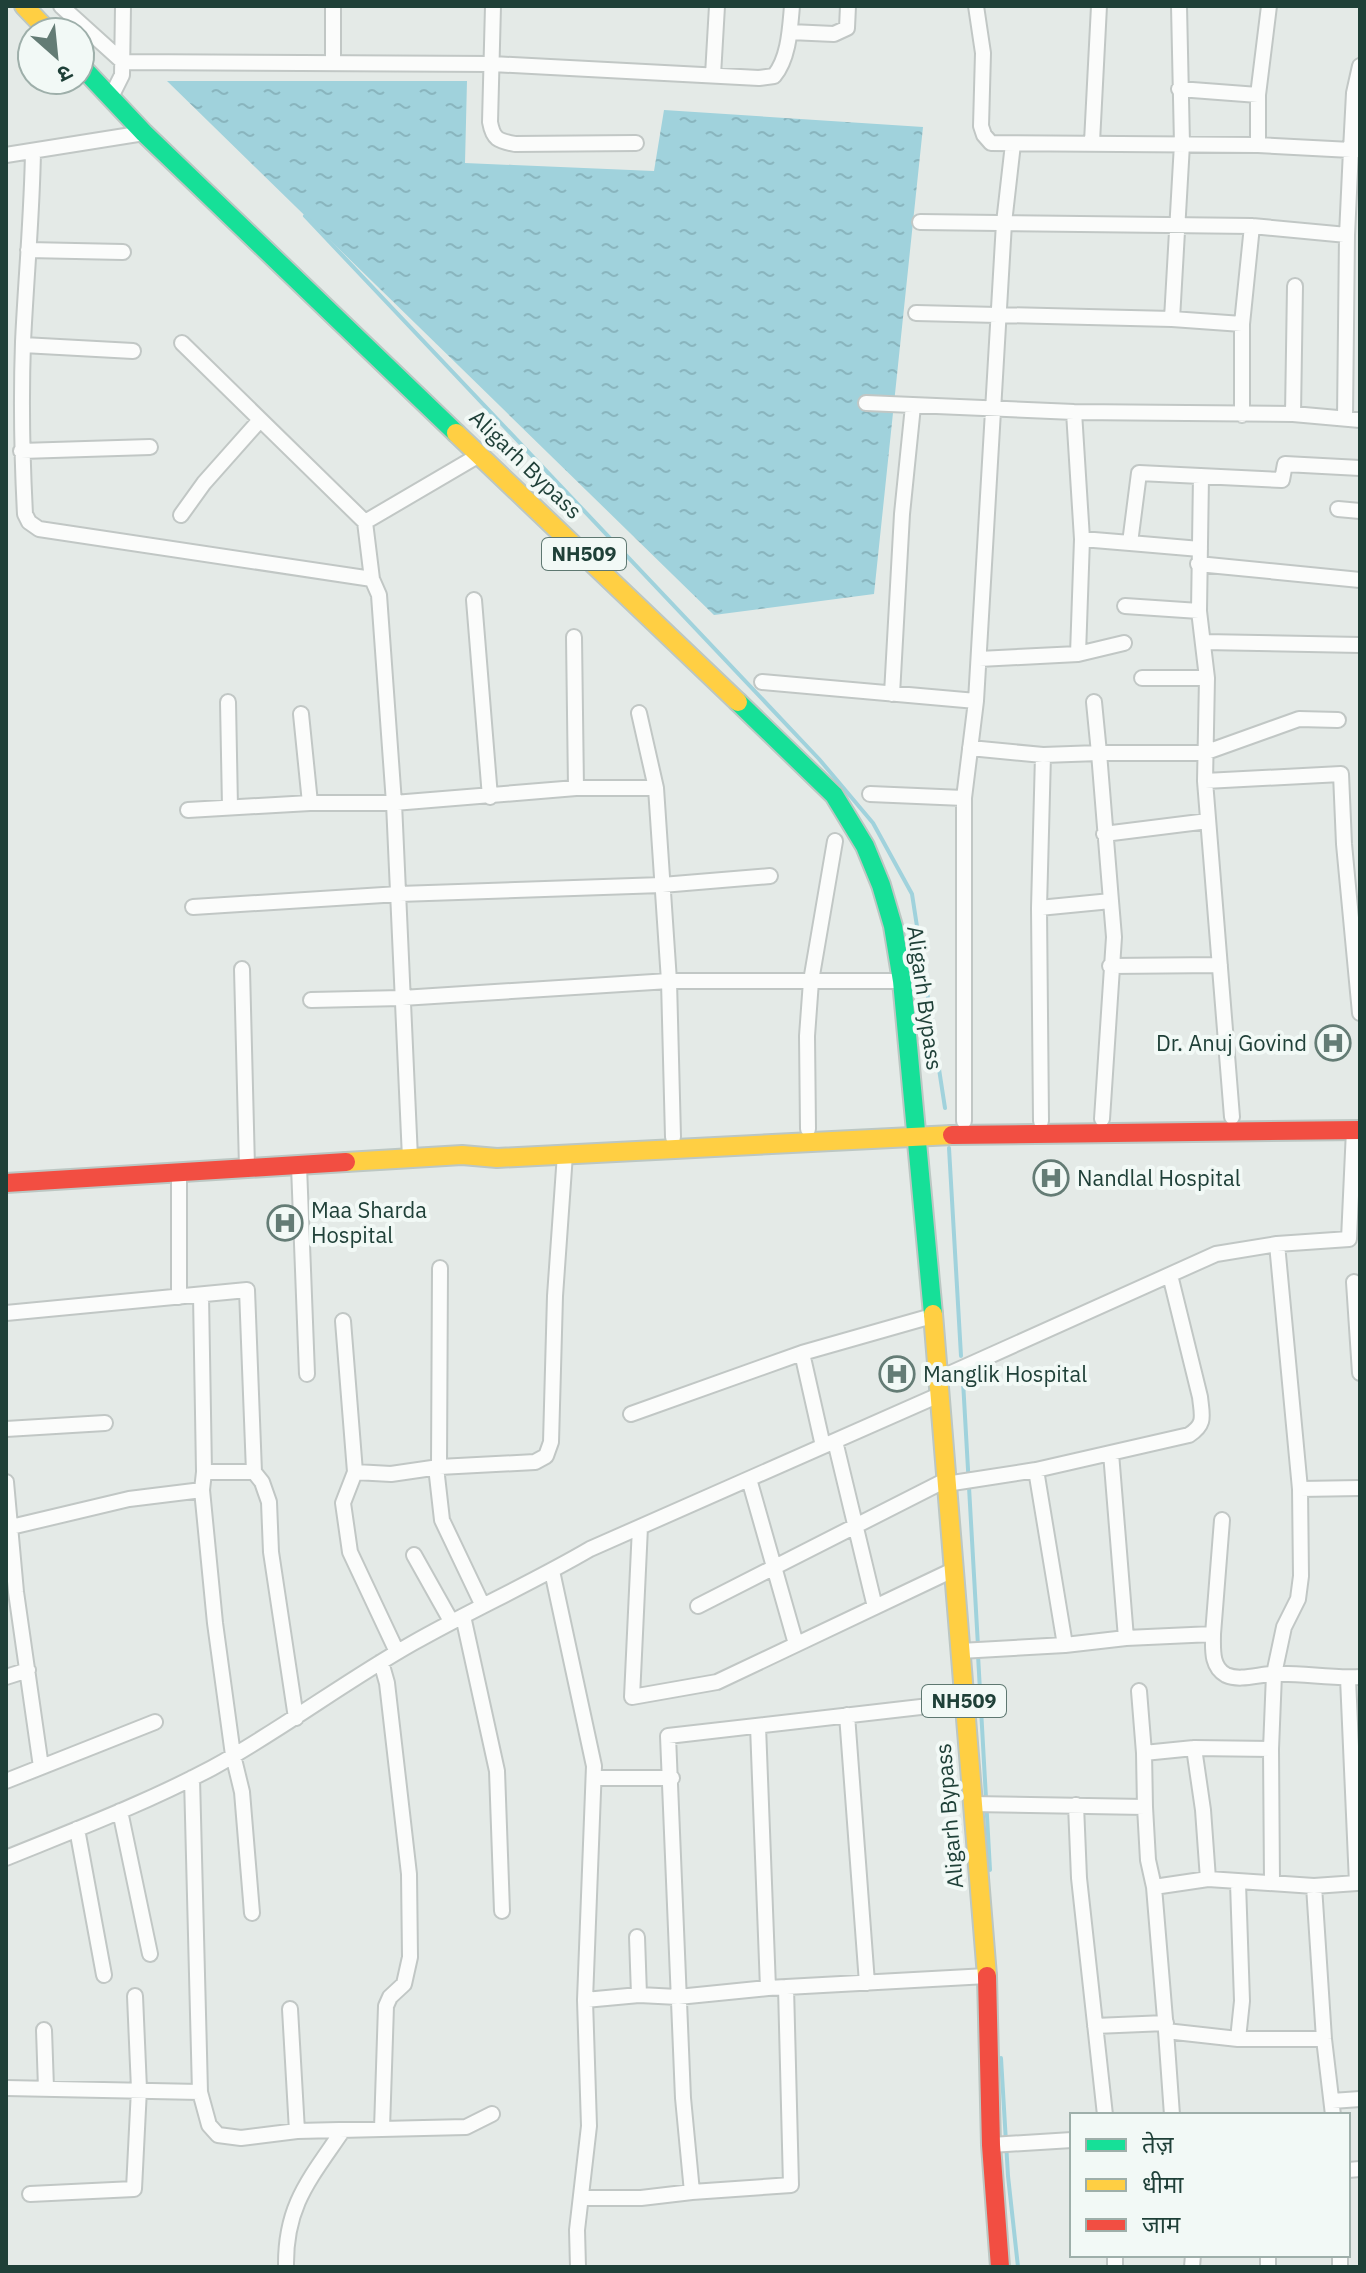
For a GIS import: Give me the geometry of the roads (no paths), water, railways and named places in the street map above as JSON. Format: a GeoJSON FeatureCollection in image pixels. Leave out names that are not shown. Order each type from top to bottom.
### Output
{"type":"FeatureCollection","features":[{"type":"Feature","properties":{"kind":"main road","name":"Aligarh Bypass"},"geometry":{"type":"LineString","coordinates":[[96,72],[118,81],[144,133],[834,795],[865,846],[893,926],[902,981],[949,1482],[953,1570],[964,1651],[964,1702],[982,1804],[987,1976],[1003,2145],[1000,2267]]}},
{"type":"Feature","properties":{"kind":"main road"},"geometry":{"type":"LineString","coordinates":[[6,1183],[462,1155],[497,1158],[565,1154],[917,1129],[964,1121],[1232,1117],[1263,1124]]}},
{"type":"Feature","properties":{"kind":"main road"},"geometry":{"type":"LineString","coordinates":[[462,1155],[497,1147],[808,1129],[1358,1125]]}},
{"type":"Feature","properties":{"kind":"street"},"geometry":{"type":"LineString","coordinates":[[61,6],[118,81]]}},
{"type":"Feature","properties":{"kind":"street"},"geometry":{"type":"LineString","coordinates":[[118,81],[123,6]]}},
{"type":"Feature","properties":{"kind":"street"},"geometry":{"type":"LineString","coordinates":[[333,6],[333,63]]}},
{"type":"Feature","properties":{"kind":"street"},"geometry":{"type":"LineString","coordinates":[[493,6],[490,122],[492,134],[499,141],[515,144],[636,143]]}},
{"type":"Feature","properties":{"kind":"street"},"geometry":{"type":"LineString","coordinates":[[713,75],[717,6]]}},
{"type":"Feature","properties":{"kind":"street"},"geometry":{"type":"LineString","coordinates":[[118,81],[333,63],[492,64],[759,78],[774,76],[780,68],[790,32],[792,6]]}},
{"type":"Feature","properties":{"kind":"street"},"geometry":{"type":"LineString","coordinates":[[790,32],[834,34],[847,28],[848,6]]}},
{"type":"Feature","properties":{"kind":"street"},"geometry":{"type":"LineString","coordinates":[[976,6],[983,53],[981,126],[991,143],[1258,145],[1356,150]]}},
{"type":"Feature","properties":{"kind":"street"},"geometry":{"type":"LineString","coordinates":[[1092,142],[1099,6]]}},
{"type":"Feature","properties":{"kind":"street"},"geometry":{"type":"LineString","coordinates":[[1172,319],[1182,144],[1179,6]]}},
{"type":"Feature","properties":{"kind":"street"},"geometry":{"type":"LineString","coordinates":[[1258,145],[1258,95],[1269,6]]}},
{"type":"Feature","properties":{"kind":"street"},"geometry":{"type":"LineString","coordinates":[[866,403],[1074,412],[1293,414],[1353,419],[1354,270],[1347,235],[1356,150],[1360,66]]}},
{"type":"Feature","properties":{"kind":"street"},"geometry":{"type":"LineString","coordinates":[[1179,89],[1258,95]]}},
{"type":"Feature","properties":{"kind":"street"},"geometry":{"type":"LineString","coordinates":[[9,151],[33,151],[144,133]]}},
{"type":"Feature","properties":{"kind":"street"},"geometry":{"type":"LineString","coordinates":[[964,1121],[964,798],[976,701],[1004,223],[1013,144]]}},
{"type":"Feature","properties":{"kind":"street"},"geometry":{"type":"LineString","coordinates":[[33,151],[21,451],[25,514],[29,522],[39,529],[372,579]]}},
{"type":"Feature","properties":{"kind":"street"},"geometry":{"type":"LineString","coordinates":[[920,222],[1252,226],[1347,235]]}},
{"type":"Feature","properties":{"kind":"street"},"geometry":{"type":"LineString","coordinates":[[1242,415],[1242,324],[1252,226]]}},
{"type":"Feature","properties":{"kind":"street"},"geometry":{"type":"LineString","coordinates":[[28,250],[123,252]]}},
{"type":"Feature","properties":{"kind":"street"},"geometry":{"type":"LineString","coordinates":[[1293,414],[1295,286]]}},
{"type":"Feature","properties":{"kind":"street"},"geometry":{"type":"LineString","coordinates":[[916,313],[1172,319],[1242,324]]}},
{"type":"Feature","properties":{"kind":"street"},"geometry":{"type":"LineString","coordinates":[[182,343],[365,522],[372,579],[379,595],[394,803],[410,1158]]}},
{"type":"Feature","properties":{"kind":"street"},"geometry":{"type":"LineString","coordinates":[[23,345],[133,351]]}},
{"type":"Feature","properties":{"kind":"street"},"geometry":{"type":"LineString","coordinates":[[892,694],[902,514],[913,406]]}},
{"type":"Feature","properties":{"kind":"street"},"geometry":{"type":"LineString","coordinates":[[1074,412],[1082,539],[1078,654]]}},
{"type":"Feature","properties":{"kind":"street"},"geometry":{"type":"LineString","coordinates":[[181,515],[204,483],[260,420]]}},
{"type":"Feature","properties":{"kind":"street"},"geometry":{"type":"LineString","coordinates":[[21,451],[150,447]]}},
{"type":"Feature","properties":{"kind":"street"},"geometry":{"type":"LineString","coordinates":[[365,522],[481,454]]}},
{"type":"Feature","properties":{"kind":"street"},"geometry":{"type":"LineString","coordinates":[[1130,543],[1139,473],[1282,480],[1285,464],[1360,468]]}},
{"type":"Feature","properties":{"kind":"street"},"geometry":{"type":"LineString","coordinates":[[1201,476],[1199,611],[1207,678],[1205,781],[1232,1117]]}},
{"type":"Feature","properties":{"kind":"street"},"geometry":{"type":"LineString","coordinates":[[1338,509],[1360,511]]}},
{"type":"Feature","properties":{"kind":"street"},"geometry":{"type":"LineString","coordinates":[[1082,539],[1130,543],[1360,580]]}},
{"type":"Feature","properties":{"kind":"street"},"geometry":{"type":"LineString","coordinates":[[474,600],[490,797]]}},
{"type":"Feature","properties":{"kind":"street"},"geometry":{"type":"LineString","coordinates":[[1125,606],[1199,611]]}},
{"type":"Feature","properties":{"kind":"street"},"geometry":{"type":"LineString","coordinates":[[574,637],[576,788]]}},
{"type":"Feature","properties":{"kind":"street"},"geometry":{"type":"LineString","coordinates":[[1204,642],[1360,645]]}},
{"type":"Feature","properties":{"kind":"street"},"geometry":{"type":"LineString","coordinates":[[979,659],[1078,654],[1124,643]]}},
{"type":"Feature","properties":{"kind":"street"},"geometry":{"type":"LineString","coordinates":[[1142,678],[1207,678]]}},
{"type":"Feature","properties":{"kind":"street"},"geometry":{"type":"LineString","coordinates":[[762,682],[976,701]]}},
{"type":"Feature","properties":{"kind":"street"},"geometry":{"type":"LineString","coordinates":[[228,702],[230,807]]}},
{"type":"Feature","properties":{"kind":"street"},"geometry":{"type":"LineString","coordinates":[[1094,702],[1114,937],[1102,1119]]}},
{"type":"Feature","properties":{"kind":"street"},"geometry":{"type":"LineString","coordinates":[[639,713],[656,788],[669,981],[673,1137]]}},
{"type":"Feature","properties":{"kind":"street"},"geometry":{"type":"LineString","coordinates":[[301,714],[310,803]]}},
{"type":"Feature","properties":{"kind":"street"},"geometry":{"type":"LineString","coordinates":[[970,748],[1043,755],[1204,753],[1299,719],[1338,720]]}},
{"type":"Feature","properties":{"kind":"street"},"geometry":{"type":"LineString","coordinates":[[1041,1121],[1039,908],[1043,755]]}},
{"type":"Feature","properties":{"kind":"street"},"geometry":{"type":"LineString","coordinates":[[1205,781],[1341,774],[1344,844],[1360,1013]]}},
{"type":"Feature","properties":{"kind":"street"},"geometry":{"type":"LineString","coordinates":[[188,810],[310,803],[394,803],[576,788],[656,788]]}},
{"type":"Feature","properties":{"kind":"street"},"geometry":{"type":"LineString","coordinates":[[870,794],[964,798]]}},
{"type":"Feature","properties":{"kind":"street"},"geometry":{"type":"LineString","coordinates":[[1104,834],[1208,821]]}},
{"type":"Feature","properties":{"kind":"street"},"geometry":{"type":"LineString","coordinates":[[808,1129],[807,1036],[811,981],[835,841]]}},
{"type":"Feature","properties":{"kind":"street"},"geometry":{"type":"LineString","coordinates":[[193,907],[399,894],[662,885],[770,876]]}},
{"type":"Feature","properties":{"kind":"street"},"geometry":{"type":"LineString","coordinates":[[1039,908],[1111,901]]}},
{"type":"Feature","properties":{"kind":"street"},"geometry":{"type":"LineString","coordinates":[[1110,966],[1220,965]]}},
{"type":"Feature","properties":{"kind":"street"},"geometry":{"type":"LineString","coordinates":[[242,969],[247,1167]]}},
{"type":"Feature","properties":{"kind":"street"},"geometry":{"type":"LineString","coordinates":[[311,1000],[402,998],[669,981],[902,981]]}},
{"type":"Feature","properties":{"kind":"street"},"geometry":{"type":"LineString","coordinates":[[6,1858],[192,1778],[296,1718],[397,1652],[590,1549],[829,1444],[938,1387],[1170,1275],[1216,1254],[1277,1244],[1354,1239],[1358,1125]]}},
{"type":"Feature","properties":{"kind":"street"},"geometry":{"type":"LineString","coordinates":[[355,1472],[391,1474],[438,1467],[535,1462],[546,1456],[551,1442],[555,1296],[565,1154]]}},
{"type":"Feature","properties":{"kind":"street"},"geometry":{"type":"LineString","coordinates":[[299,1166],[307,1374]]}},
{"type":"Feature","properties":{"kind":"street"},"geometry":{"type":"LineString","coordinates":[[179,1173],[179,1297]]}},
{"type":"Feature","properties":{"kind":"street"},"geometry":{"type":"LineString","coordinates":[[1272,1882],[1274,1674],[1284,1627],[1298,1599],[1301,1576],[1298,1545],[1300,1489],[1277,1244]]}},
{"type":"Feature","properties":{"kind":"street"},"geometry":{"type":"LineString","coordinates":[[440,1268],[438,1467],[442,1520],[482,1604]]}},
{"type":"Feature","properties":{"kind":"street"},"geometry":{"type":"LineString","coordinates":[[698,1606],[949,1482],[1036,1470],[1189,1435],[1199,1428],[1203,1418],[1200,1397],[1170,1275]]}},
{"type":"Feature","properties":{"kind":"street"},"geometry":{"type":"LineString","coordinates":[[1354,1282],[1360,1373]]}},
{"type":"Feature","properties":{"kind":"street"},"geometry":{"type":"LineString","coordinates":[[6,1313],[247,1290],[254,1472],[262,1482],[269,1502],[271,1552],[296,1718]]}},
{"type":"Feature","properties":{"kind":"street"},"geometry":{"type":"LineString","coordinates":[[201,1295],[202,1490],[215,1623],[233,1755],[242,1792],[252,1913]]}},
{"type":"Feature","properties":{"kind":"street"},"geometry":{"type":"LineString","coordinates":[[631,1414],[802,1353],[932,1316]]}},
{"type":"Feature","properties":{"kind":"street"},"geometry":{"type":"LineString","coordinates":[[343,1321],[355,1472],[343,1503],[350,1552],[397,1652]]}},
{"type":"Feature","properties":{"kind":"street"},"geometry":{"type":"LineString","coordinates":[[802,1353],[855,1526],[875,1607]]}},
{"type":"Feature","properties":{"kind":"street"},"geometry":{"type":"LineString","coordinates":[[6,1429],[105,1423]]}},
{"type":"Feature","properties":{"kind":"street"},"geometry":{"type":"LineString","coordinates":[[1111,1453],[1126,1638]]}},
{"type":"Feature","properties":{"kind":"street"},"geometry":{"type":"LineString","coordinates":[[1036,1470],[1065,1645]]}},
{"type":"Feature","properties":{"kind":"street"},"geometry":{"type":"LineString","coordinates":[[204,1472],[254,1472]]}},
{"type":"Feature","properties":{"kind":"street"},"geometry":{"type":"LineString","coordinates":[[749,1479],[796,1644]]}},
{"type":"Feature","properties":{"kind":"street"},"geometry":{"type":"LineString","coordinates":[[6,1482],[11,1527],[11,1592],[28,1670],[41,1767]]}},
{"type":"Feature","properties":{"kind":"street"},"geometry":{"type":"LineString","coordinates":[[1300,1489],[1360,1488]]}},
{"type":"Feature","properties":{"kind":"street"},"geometry":{"type":"LineString","coordinates":[[11,1527],[129,1499],[202,1490]]}},
{"type":"Feature","properties":{"kind":"street"},"geometry":{"type":"LineString","coordinates":[[1154,1887],[1208,1879],[1314,1886],[1359,1883],[1354,1678],[1274,1674],[1245,1677],[1227,1675],[1217,1666],[1213,1634],[1222,1520]]}},
{"type":"Feature","properties":{"kind":"street"},"geometry":{"type":"LineString","coordinates":[[640,1527],[632,1697],[717,1682],[953,1570]]}},
{"type":"Feature","properties":{"kind":"street"},"geometry":{"type":"LineString","coordinates":[[414,1555],[457,1619],[497,1771],[502,1911]]}},
{"type":"Feature","properties":{"kind":"street"},"geometry":{"type":"LineString","coordinates":[[552,1571],[594,1766],[585,2000],[589,2126],[577,2230],[578,2267]]}},
{"type":"Feature","properties":{"kind":"street"},"geometry":{"type":"LineString","coordinates":[[964,1651],[1213,1634]]}},
{"type":"Feature","properties":{"kind":"street"},"geometry":{"type":"LineString","coordinates":[[381,1662],[387,1683],[409,1874],[410,1957],[404,1984],[390,1997],[386,2006],[382,2129]]}},
{"type":"Feature","properties":{"kind":"street"},"geometry":{"type":"LineString","coordinates":[[6,1677],[28,1670]]}},
{"type":"Feature","properties":{"kind":"street"},"geometry":{"type":"LineString","coordinates":[[1139,1691],[1148,1860],[1154,1887],[1172,2113]]}},
{"type":"Feature","properties":{"kind":"street"},"geometry":{"type":"LineString","coordinates":[[692,2192],[683,2098],[668,1736],[964,1702]]}},
{"type":"Feature","properties":{"kind":"street"},"geometry":{"type":"LineString","coordinates":[[847,1715],[867,1983]]}},
{"type":"Feature","properties":{"kind":"street"},"geometry":{"type":"LineString","coordinates":[[6,1781],[155,1722]]}},
{"type":"Feature","properties":{"kind":"street"},"geometry":{"type":"LineString","coordinates":[[758,1726],[768,1988]]}},
{"type":"Feature","properties":{"kind":"street"},"geometry":{"type":"LineString","coordinates":[[1144,1753],[1194,1748],[1271,1749]]}},
{"type":"Feature","properties":{"kind":"street"},"geometry":{"type":"LineString","coordinates":[[1194,1748],[1208,1879]]}},
{"type":"Feature","properties":{"kind":"street"},"geometry":{"type":"LineString","coordinates":[[192,1778],[200,2092],[209,2125],[218,2135],[241,2138],[297,2131],[466,2127],[492,2114]]}},
{"type":"Feature","properties":{"kind":"street"},"geometry":{"type":"LineString","coordinates":[[594,1778],[672,1778]]}},
{"type":"Feature","properties":{"kind":"street"},"geometry":{"type":"LineString","coordinates":[[982,1804],[1145,1807]]}},
{"type":"Feature","properties":{"kind":"street"},"geometry":{"type":"LineString","coordinates":[[1076,1805],[1079,1878],[1105,2113]]}},
{"type":"Feature","properties":{"kind":"street"},"geometry":{"type":"LineString","coordinates":[[120,1811],[150,1954]]}},
{"type":"Feature","properties":{"kind":"street"},"geometry":{"type":"LineString","coordinates":[[77,1829],[104,1975]]}},
{"type":"Feature","properties":{"kind":"street"},"geometry":{"type":"LineString","coordinates":[[1238,1883],[1242,2001],[1238,2039]]}},
{"type":"Feature","properties":{"kind":"street"},"geometry":{"type":"LineString","coordinates":[[1314,1886],[1332,2108],[1360,2099]]}},
{"type":"Feature","properties":{"kind":"street"},"geometry":{"type":"LineString","coordinates":[[637,1937],[639,1995]]}},
{"type":"Feature","properties":{"kind":"street"},"geometry":{"type":"LineString","coordinates":[[585,2000],[639,1995],[678,1997],[768,1988],[987,1976]]}},
{"type":"Feature","properties":{"kind":"street"},"geometry":{"type":"LineString","coordinates":[[581,2198],[641,2198],[791,2185],[786,1987]]}},
{"type":"Feature","properties":{"kind":"street"},"geometry":{"type":"LineString","coordinates":[[30,2194],[134,2189],[139,2089],[135,1996]]}},
{"type":"Feature","properties":{"kind":"street"},"geometry":{"type":"LineString","coordinates":[[290,2009],[297,2131]]}},
{"type":"Feature","properties":{"kind":"street"},"geometry":{"type":"LineString","coordinates":[[1095,2026],[1166,2027],[1238,2039],[1324,2039]]}},
{"type":"Feature","properties":{"kind":"street"},"geometry":{"type":"LineString","coordinates":[[44,2030],[46,2088]]}},
{"type":"Feature","properties":{"kind":"street"},"geometry":{"type":"LineString","coordinates":[[6,2088],[200,2092]]}},
{"type":"Feature","properties":{"kind":"street"},"geometry":{"type":"LineString","coordinates":[[286,2267],[288,2225],[297,2203],[343,2130]]}},
{"type":"Feature","properties":{"kind":"street"},"geometry":{"type":"LineString","coordinates":[[1003,2145],[1070,2140]]}},
{"type":"Feature","properties":{"kind":"water"},"geometry":{"type":"Polygon","coordinates":[[[167,81],[467,81],[465,163],[654,171],[664,110],[923,127],[874,594],[714,615],[167,81]]]}},
{"type":"Feature","properties":{"kind":"waterway"},"geometry":{"type":"LineString","coordinates":[[305,216],[819,759],[873,823],[912,894],[945,1108]]}},
{"type":"Feature","properties":{"kind":"waterway"},"geometry":{"type":"LineString","coordinates":[[949,1148],[961,1356]]}},
{"type":"Feature","properties":{"kind":"waterway"},"geometry":{"type":"LineString","coordinates":[[963,1381],[978,1646]]}},
{"type":"Feature","properties":{"kind":"waterway"},"geometry":{"type":"LineString","coordinates":[[978,1655],[990,1870]]}},
{"type":"Feature","properties":{"kind":"waterway"},"geometry":{"type":"LineString","coordinates":[[1001,2058],[1008,2176],[1018,2267]]}},
{"type":"Feature","properties":{"kind":"place","name":"Dr. Anuj Govind"},"geometry":{"type":"Point","coordinates":[1333,1043]}},
{"type":"Feature","properties":{"kind":"place","name":"Nandlal Hospital"},"geometry":{"type":"Point","coordinates":[1051,1178]}},
{"type":"Feature","properties":{"kind":"place","name":"Maa Sharda Hospital"},"geometry":{"type":"Point","coordinates":[285,1223]}},
{"type":"Feature","properties":{"kind":"place","name":"Manglik Hospital"},"geometry":{"type":"Point","coordinates":[897,1374]}}]}
